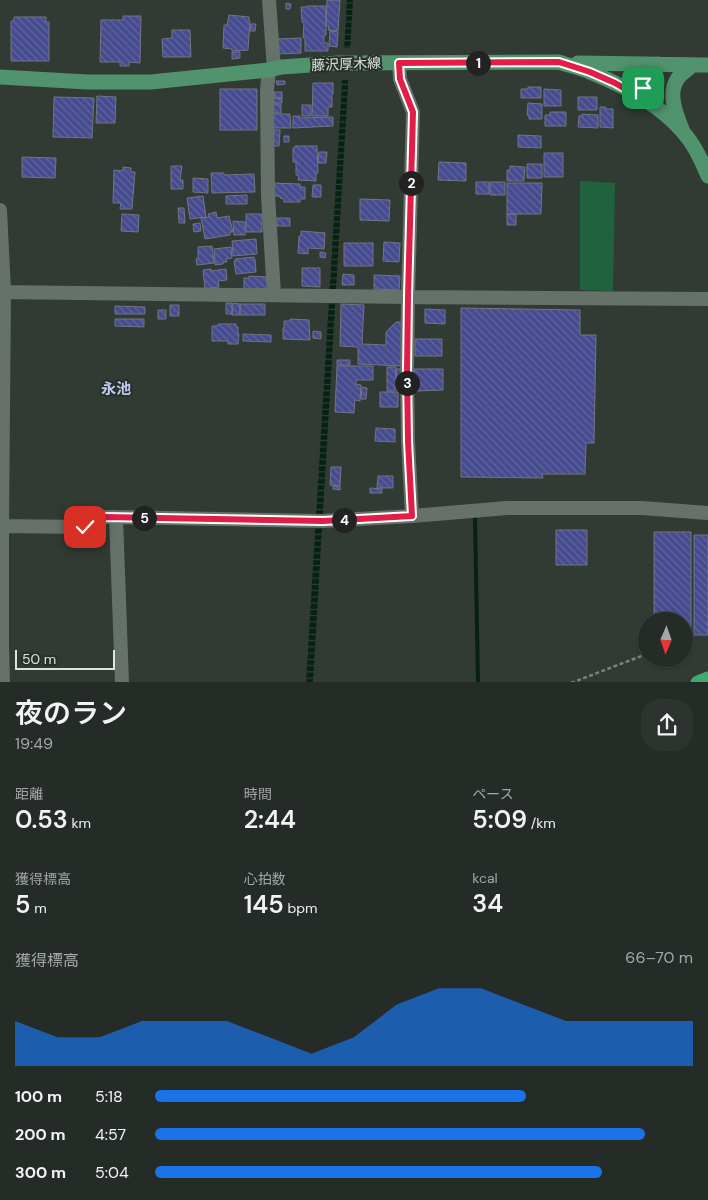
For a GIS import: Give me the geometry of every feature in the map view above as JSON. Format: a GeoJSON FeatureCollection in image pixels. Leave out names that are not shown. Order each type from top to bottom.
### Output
{"type":"FeatureCollection","features":[{"type":"Feature","properties":{"kind":"highway"},"geometry":{"type":"LineString","coordinates":[[698,682],[708,679]]}},
{"type":"Feature","properties":{"kind":"main road","name":"藤沢厚木線"},"geometry":{"type":"LineString","coordinates":[[0,77],[88,82],[151,82],[345,63],[559,62],[590,72],[615,83],[651,104],[668,117],[684,132],[698,154],[708,176]]}},
{"type":"Feature","properties":{"kind":"main road"},"geometry":{"type":"LineString","coordinates":[[559,62],[700,65]]}},
{"type":"Feature","properties":{"kind":"main road"},"geometry":{"type":"LineString","coordinates":[[651,104],[643,88],[643,81],[658,64]]}},
{"type":"Feature","properties":{"kind":"main road"},"geometry":{"type":"LineString","coordinates":[[684,132],[675,110],[672,94],[676,80],[700,65]]}},
{"type":"Feature","properties":{"kind":"street"},"geometry":{"type":"LineString","coordinates":[[268,0],[271,69],[267,90],[268,195],[274,295]]}},
{"type":"Feature","properties":{"kind":"street"},"geometry":{"type":"LineString","coordinates":[[399,63],[400,79],[413,112],[407,372],[412,516]]}},
{"type":"Feature","properties":{"kind":"street"},"geometry":{"type":"LineString","coordinates":[[0,210],[3,682]]}},
{"type":"Feature","properties":{"kind":"street"},"geometry":{"type":"LineString","coordinates":[[2,292],[708,299]]}},
{"type":"Feature","properties":{"kind":"street"},"geometry":{"type":"LineString","coordinates":[[1,526],[85,527],[105,517],[319,521],[507,508],[642,508],[708,513]]}},
{"type":"Feature","properties":{"kind":"street"},"geometry":{"type":"LineString","coordinates":[[116,517],[122,682]]}},
{"type":"Feature","properties":{"kind":"path"},"geometry":{"type":"LineString","coordinates":[[571,682],[638,656]]}},
{"type":"Feature","properties":{"kind":"green space"},"geometry":{"type":"Polygon","coordinates":[[[662,76],[665,78],[665,82],[661,92],[654,89],[652,82],[662,76]]]}},
{"type":"Feature","properties":{"kind":"green space"},"geometry":{"type":"Polygon","coordinates":[[[580,181],[615,183],[613,291],[580,290],[580,181]]]}},
{"type":"Feature","properties":{"kind":"shaded area"},"geometry":{"type":"Polygon","coordinates":[[[347,0],[353,0],[313,682],[306,682],[347,0]]]}},
{"type":"Feature","properties":{"kind":"pier"},"geometry":{"type":"Polygon","coordinates":[[[343,48],[351,48],[350,80],[341,80],[343,48]]]}},
{"type":"Feature","properties":{"kind":"building"},"geometry":{"type":"Polygon","coordinates":[[[327,0],[340,0],[338,31],[328,30],[329,26],[326,26],[327,0]]]}},
{"type":"Feature","properties":{"kind":"building"},"geometry":{"type":"Polygon","coordinates":[[[286,3],[291,4],[290,9],[286,9],[286,3]]]}},
{"type":"Feature","properties":{"kind":"building"},"geometry":{"type":"Polygon","coordinates":[[[326,6],[326,35],[324,35],[324,43],[328,43],[328,51],[305,51],[305,38],[303,38],[304,22],[302,22],[301,7],[326,6]]]}},
{"type":"Feature","properties":{"kind":"building"},"geometry":{"type":"Polygon","coordinates":[[[229,15],[249,17],[248,50],[232,51],[232,49],[223,48],[224,25],[227,25],[229,15]]]}},
{"type":"Feature","properties":{"kind":"building"},"geometry":{"type":"Polygon","coordinates":[[[123,16],[141,16],[140,63],[129,62],[129,66],[120,66],[120,62],[100,62],[101,20],[123,20],[123,16]]]}},
{"type":"Feature","properties":{"kind":"building"},"geometry":{"type":"Polygon","coordinates":[[[14,17],[46,17],[46,22],[49,22],[49,61],[11,61],[11,21],[14,21],[14,17]]]}},
{"type":"Feature","properties":{"kind":"building"},"geometry":{"type":"Polygon","coordinates":[[[251,24],[256,24],[255,31],[250,31],[251,24]]]}},
{"type":"Feature","properties":{"kind":"building"},"geometry":{"type":"Polygon","coordinates":[[[172,30],[190,30],[191,57],[163,57],[162,39],[172,38],[172,30]]]}},
{"type":"Feature","properties":{"kind":"building"},"geometry":{"type":"Polygon","coordinates":[[[330,31],[338,32],[337,47],[329,46],[330,31]]]}},
{"type":"Feature","properties":{"kind":"building"},"geometry":{"type":"Polygon","coordinates":[[[301,38],[301,53],[278,54],[278,39],[301,38]]]}},
{"type":"Feature","properties":{"kind":"building"},"geometry":{"type":"Polygon","coordinates":[[[232,52],[240,52],[240,58],[232,59],[232,52]]]}},
{"type":"Feature","properties":{"kind":"building"},"geometry":{"type":"Polygon","coordinates":[[[276,81],[285,81],[285,84],[277,85],[276,81]]]}},
{"type":"Feature","properties":{"kind":"building"},"geometry":{"type":"Polygon","coordinates":[[[313,83],[333,83],[332,107],[328,107],[328,116],[312,116],[313,83]]]}},
{"type":"Feature","properties":{"kind":"building"},"geometry":{"type":"Polygon","coordinates":[[[528,87],[541,87],[541,98],[521,98],[521,89],[528,89],[528,87]]]}},
{"type":"Feature","properties":{"kind":"building"},"geometry":{"type":"Polygon","coordinates":[[[220,89],[257,89],[257,130],[220,130],[220,89]]]}},
{"type":"Feature","properties":{"kind":"building"},"geometry":{"type":"Polygon","coordinates":[[[544,89],[561,90],[561,106],[544,106],[544,89]]]}},
{"type":"Feature","properties":{"kind":"building"},"geometry":{"type":"Polygon","coordinates":[[[274,92],[282,92],[282,98],[274,98],[274,92]]]}},
{"type":"Feature","properties":{"kind":"building"},"geometry":{"type":"Polygon","coordinates":[[[97,96],[116,97],[115,123],[96,123],[97,96]]]}},
{"type":"Feature","properties":{"kind":"building"},"geometry":{"type":"Polygon","coordinates":[[[54,97],[94,98],[92,138],[53,137],[54,97]]]}},
{"type":"Feature","properties":{"kind":"building"},"geometry":{"type":"Polygon","coordinates":[[[578,97],[597,97],[597,110],[578,110],[578,97]]]}},
{"type":"Feature","properties":{"kind":"building"},"geometry":{"type":"Polygon","coordinates":[[[271,98],[282,98],[282,103],[271,103],[271,98]]]}},
{"type":"Feature","properties":{"kind":"building"},"geometry":{"type":"Polygon","coordinates":[[[528,103],[542,104],[542,119],[529,119],[529,115],[527,115],[528,103]]]}},
{"type":"Feature","properties":{"kind":"building"},"geometry":{"type":"Polygon","coordinates":[[[271,104],[281,104],[281,113],[271,113],[271,104]]]}},
{"type":"Feature","properties":{"kind":"building"},"geometry":{"type":"Polygon","coordinates":[[[302,105],[311,105],[311,116],[302,116],[302,105]]]}},
{"type":"Feature","properties":{"kind":"building"},"geometry":{"type":"Polygon","coordinates":[[[600,107],[613,109],[613,128],[600,127],[600,107]]]}},
{"type":"Feature","properties":{"kind":"building"},"geometry":{"type":"Polygon","coordinates":[[[550,112],[566,112],[566,126],[545,126],[545,115],[550,115],[550,112]]]}},
{"type":"Feature","properties":{"kind":"building"},"geometry":{"type":"Polygon","coordinates":[[[272,114],[290,114],[291,128],[272,128],[272,114]]]}},
{"type":"Feature","properties":{"kind":"building"},"geometry":{"type":"Polygon","coordinates":[[[582,114],[598,115],[598,128],[578,127],[579,116],[582,116],[582,114]]]}},
{"type":"Feature","properties":{"kind":"building"},"geometry":{"type":"Polygon","coordinates":[[[293,116],[300,116],[300,118],[333,117],[333,126],[293,128],[293,116]]]}},
{"type":"Feature","properties":{"kind":"building"},"geometry":{"type":"Polygon","coordinates":[[[272,130],[280,130],[279,146],[272,146],[272,130]]]}},
{"type":"Feature","properties":{"kind":"building"},"geometry":{"type":"Polygon","coordinates":[[[518,135],[541,136],[541,148],[518,147],[518,135]]]}},
{"type":"Feature","properties":{"kind":"building"},"geometry":{"type":"Polygon","coordinates":[[[284,136],[289,136],[289,142],[284,142],[284,136]]]}},
{"type":"Feature","properties":{"kind":"building"},"geometry":{"type":"Polygon","coordinates":[[[295,146],[317,146],[318,173],[316,173],[316,181],[298,180],[299,175],[296,175],[296,162],[293,162],[293,148],[295,146]]]}},
{"type":"Feature","properties":{"kind":"building"},"geometry":{"type":"Polygon","coordinates":[[[319,152],[327,152],[326,163],[318,163],[319,152]]]}},
{"type":"Feature","properties":{"kind":"building"},"geometry":{"type":"Polygon","coordinates":[[[544,153],[563,153],[563,177],[544,177],[544,153]]]}},
{"type":"Feature","properties":{"kind":"building"},"geometry":{"type":"Polygon","coordinates":[[[22,157],[56,158],[55,178],[22,177],[22,157]]]}},
{"type":"Feature","properties":{"kind":"building"},"geometry":{"type":"Polygon","coordinates":[[[439,162],[466,163],[466,181],[438,180],[439,162]]]}},
{"type":"Feature","properties":{"kind":"building"},"geometry":{"type":"Polygon","coordinates":[[[527,164],[542,164],[542,178],[527,178],[527,164]]]}},
{"type":"Feature","properties":{"kind":"building"},"geometry":{"type":"Polygon","coordinates":[[[171,166],[182,166],[180,180],[183,180],[183,189],[171,189],[171,166]]]}},
{"type":"Feature","properties":{"kind":"building"},"geometry":{"type":"Polygon","coordinates":[[[510,166],[525,167],[524,181],[507,181],[507,170],[510,170],[510,166]]]}},
{"type":"Feature","properties":{"kind":"building"},"geometry":{"type":"Polygon","coordinates":[[[123,167],[131,168],[131,172],[135,172],[132,209],[120,209],[121,203],[113,203],[114,170],[123,171],[123,167]]]}},
{"type":"Feature","properties":{"kind":"building"},"geometry":{"type":"Polygon","coordinates":[[[211,173],[224,173],[224,175],[254,174],[255,192],[212,193],[211,173]]]}},
{"type":"Feature","properties":{"kind":"building"},"geometry":{"type":"Polygon","coordinates":[[[193,178],[208,179],[208,193],[193,192],[193,178]]]}},
{"type":"Feature","properties":{"kind":"building"},"geometry":{"type":"Polygon","coordinates":[[[476,182],[489,182],[489,194],[476,194],[476,182]]]}},
{"type":"Feature","properties":{"kind":"building"},"geometry":{"type":"Polygon","coordinates":[[[490,182],[505,182],[505,195],[490,195],[490,182]]]}},
{"type":"Feature","properties":{"kind":"building"},"geometry":{"type":"Polygon","coordinates":[[[272,183],[300,184],[300,187],[305,187],[305,199],[300,199],[300,202],[284,202],[284,199],[280,198],[280,196],[271,196],[272,183]]]}},
{"type":"Feature","properties":{"kind":"building"},"geometry":{"type":"Polygon","coordinates":[[[507,183],[542,183],[541,214],[507,214],[507,183]]]}},
{"type":"Feature","properties":{"kind":"building"},"geometry":{"type":"Polygon","coordinates":[[[313,185],[321,185],[321,197],[312,197],[313,185]]]}},
{"type":"Feature","properties":{"kind":"building"},"geometry":{"type":"Polygon","coordinates":[[[247,195],[247,204],[226,204],[226,196],[247,195]]]}},
{"type":"Feature","properties":{"kind":"building"},"geometry":{"type":"Polygon","coordinates":[[[203,196],[206,217],[190,219],[187,198],[203,196]]]}},
{"type":"Feature","properties":{"kind":"building"},"geometry":{"type":"Polygon","coordinates":[[[360,199],[390,200],[389,221],[360,220],[360,199]]]}},
{"type":"Feature","properties":{"kind":"building"},"geometry":{"type":"Polygon","coordinates":[[[178,208],[184,208],[185,223],[179,223],[178,208]]]}},
{"type":"Feature","properties":{"kind":"building"},"geometry":{"type":"Polygon","coordinates":[[[216,212],[217,218],[229,216],[233,232],[230,232],[230,235],[205,239],[201,218],[209,217],[208,214],[216,212]]]}},
{"type":"Feature","properties":{"kind":"building"},"geometry":{"type":"Polygon","coordinates":[[[122,214],[139,215],[138,232],[121,231],[122,214]]]}},
{"type":"Feature","properties":{"kind":"building"},"geometry":{"type":"Polygon","coordinates":[[[246,214],[262,214],[262,232],[246,232],[246,214]]]}},
{"type":"Feature","properties":{"kind":"building"},"geometry":{"type":"Polygon","coordinates":[[[507,214],[516,214],[516,225],[507,225],[507,214]]]}},
{"type":"Feature","properties":{"kind":"building"},"geometry":{"type":"Polygon","coordinates":[[[277,218],[290,218],[290,226],[277,226],[277,218]]]}},
{"type":"Feature","properties":{"kind":"building"},"geometry":{"type":"Polygon","coordinates":[[[233,221],[245,222],[245,235],[234,235],[233,221]]]}},
{"type":"Feature","properties":{"kind":"building"},"geometry":{"type":"Polygon","coordinates":[[[200,223],[201,231],[194,232],[193,224],[200,223]]]}},
{"type":"Feature","properties":{"kind":"building"},"geometry":{"type":"Polygon","coordinates":[[[301,231],[325,233],[324,249],[308,248],[308,254],[298,253],[301,231]]]}},
{"type":"Feature","properties":{"kind":"building"},"geometry":{"type":"Polygon","coordinates":[[[256,239],[257,254],[233,256],[232,241],[256,239]]]}},
{"type":"Feature","properties":{"kind":"building"},"geometry":{"type":"Polygon","coordinates":[[[384,242],[400,243],[399,262],[383,261],[384,242]]]}},
{"type":"Feature","properties":{"kind":"building"},"geometry":{"type":"Polygon","coordinates":[[[344,243],[373,243],[373,266],[344,266],[344,243]]]}},
{"type":"Feature","properties":{"kind":"building"},"geometry":{"type":"Polygon","coordinates":[[[212,246],[214,263],[197,265],[198,247],[212,246]]]}},
{"type":"Feature","properties":{"kind":"building"},"geometry":{"type":"Polygon","coordinates":[[[231,247],[232,258],[226,259],[227,262],[223,262],[223,264],[215,265],[214,249],[231,247]]]}},
{"type":"Feature","properties":{"kind":"building"},"geometry":{"type":"Polygon","coordinates":[[[320,252],[326,253],[325,258],[320,257],[320,252]]]}},
{"type":"Feature","properties":{"kind":"building"},"geometry":{"type":"Polygon","coordinates":[[[254,257],[256,272],[236,274],[235,259],[254,257]]]}},
{"type":"Feature","properties":{"kind":"building"},"geometry":{"type":"Polygon","coordinates":[[[302,268],[320,268],[320,287],[302,286],[302,268]]]}},
{"type":"Feature","properties":{"kind":"building"},"geometry":{"type":"Polygon","coordinates":[[[211,269],[211,271],[226,269],[227,280],[218,281],[219,287],[205,289],[203,270],[211,269]]]}},
{"type":"Feature","properties":{"kind":"building"},"geometry":{"type":"Polygon","coordinates":[[[343,274],[354,275],[354,285],[342,285],[343,274]]]}},
{"type":"Feature","properties":{"kind":"building"},"geometry":{"type":"Polygon","coordinates":[[[374,275],[400,276],[399,290],[374,289],[374,275]]]}},
{"type":"Feature","properties":{"kind":"building"},"geometry":{"type":"Polygon","coordinates":[[[249,276],[268,277],[268,289],[244,292],[244,278],[249,278],[249,276]]]}},
{"type":"Feature","properties":{"kind":"building"},"geometry":{"type":"Polygon","coordinates":[[[226,303],[232,303],[232,314],[226,314],[226,303]]]}},
{"type":"Feature","properties":{"kind":"building"},"geometry":{"type":"Polygon","coordinates":[[[233,303],[240,304],[240,315],[232,315],[233,303]]]}},
{"type":"Feature","properties":{"kind":"building"},"geometry":{"type":"Polygon","coordinates":[[[240,304],[265,304],[265,315],[240,315],[240,304]]]}},
{"type":"Feature","properties":{"kind":"building"},"geometry":{"type":"Polygon","coordinates":[[[341,304],[364,305],[362,344],[386,345],[386,332],[396,322],[402,322],[401,366],[358,364],[358,347],[340,346],[341,304]]]}},
{"type":"Feature","properties":{"kind":"building"},"geometry":{"type":"Polygon","coordinates":[[[170,305],[179,305],[179,316],[170,316],[170,305]]]}},
{"type":"Feature","properties":{"kind":"building"},"geometry":{"type":"Polygon","coordinates":[[[115,306],[145,307],[145,314],[115,314],[115,306]]]}},
{"type":"Feature","properties":{"kind":"building"},"geometry":{"type":"Polygon","coordinates":[[[461,308],[580,310],[580,335],[596,335],[594,443],[586,443],[585,474],[542,474],[543,478],[461,477],[461,308]]]}},
{"type":"Feature","properties":{"kind":"building"},"geometry":{"type":"Polygon","coordinates":[[[425,309],[445,310],[445,324],[425,323],[425,309]]]}},
{"type":"Feature","properties":{"kind":"building"},"geometry":{"type":"Polygon","coordinates":[[[158,310],[166,310],[166,319],[158,319],[158,310]]]}},
{"type":"Feature","properties":{"kind":"building"},"geometry":{"type":"Polygon","coordinates":[[[115,319],[144,319],[144,327],[115,326],[115,319]]]}},
{"type":"Feature","properties":{"kind":"building"},"geometry":{"type":"Polygon","coordinates":[[[290,319],[309,320],[310,340],[283,339],[284,321],[290,321],[290,319]]]}},
{"type":"Feature","properties":{"kind":"building"},"geometry":{"type":"Polygon","coordinates":[[[218,324],[236,324],[239,334],[238,344],[228,344],[228,341],[212,341],[212,326],[218,326],[218,324]]]}},
{"type":"Feature","properties":{"kind":"building"},"geometry":{"type":"Polygon","coordinates":[[[313,331],[321,332],[321,339],[313,338],[313,331]]]}},
{"type":"Feature","properties":{"kind":"building"},"geometry":{"type":"Polygon","coordinates":[[[243,334],[271,335],[271,342],[243,341],[243,334]]]}},
{"type":"Feature","properties":{"kind":"building"},"geometry":{"type":"Polygon","coordinates":[[[415,339],[442,339],[442,356],[415,356],[415,339]]]}},
{"type":"Feature","properties":{"kind":"building"},"geometry":{"type":"Polygon","coordinates":[[[337,360],[350,360],[350,365],[337,365],[337,360]]]}},
{"type":"Feature","properties":{"kind":"building"},"geometry":{"type":"Polygon","coordinates":[[[337,366],[373,366],[373,380],[356,380],[356,384],[361,385],[360,401],[355,400],[354,413],[335,412],[337,366]]]}},
{"type":"Feature","properties":{"kind":"building"},"geometry":{"type":"Polygon","coordinates":[[[387,367],[396,367],[395,391],[387,391],[387,367]]]}},
{"type":"Feature","properties":{"kind":"building"},"geometry":{"type":"Polygon","coordinates":[[[396,369],[401,369],[401,378],[396,378],[396,369]]]}},
{"type":"Feature","properties":{"kind":"building"},"geometry":{"type":"Polygon","coordinates":[[[414,369],[443,369],[443,390],[416,391],[414,369]]]}},
{"type":"Feature","properties":{"kind":"building"},"geometry":{"type":"Polygon","coordinates":[[[396,380],[400,381],[400,390],[396,390],[396,380]]]}},
{"type":"Feature","properties":{"kind":"building"},"geometry":{"type":"Polygon","coordinates":[[[362,387],[367,388],[366,399],[361,399],[362,387]]]}},
{"type":"Feature","properties":{"kind":"building"},"geometry":{"type":"Polygon","coordinates":[[[380,392],[398,392],[398,407],[380,407],[380,392]]]}},
{"type":"Feature","properties":{"kind":"building"},"geometry":{"type":"Polygon","coordinates":[[[376,428],[395,429],[395,442],[375,441],[376,428]]]}},
{"type":"Feature","properties":{"kind":"building"},"geometry":{"type":"Polygon","coordinates":[[[331,467],[341,467],[340,486],[330,485],[331,467]]]}},
{"type":"Feature","properties":{"kind":"building"},"geometry":{"type":"Polygon","coordinates":[[[378,476],[393,476],[393,488],[377,488],[378,476]]]}},
{"type":"Feature","properties":{"kind":"building"},"geometry":{"type":"Polygon","coordinates":[[[333,486],[340,486],[340,490],[333,489],[333,486]]]}},
{"type":"Feature","properties":{"kind":"building"},"geometry":{"type":"Polygon","coordinates":[[[370,488],[382,489],[382,493],[370,493],[370,488]]]}},
{"type":"Feature","properties":{"kind":"building"},"geometry":{"type":"Polygon","coordinates":[[[556,530],[587,530],[587,565],[556,565],[556,530]]]}},
{"type":"Feature","properties":{"kind":"building"},"geometry":{"type":"Polygon","coordinates":[[[654,532],[691,532],[691,612],[654,612],[654,532]]]}},
{"type":"Feature","properties":{"kind":"building"},"geometry":{"type":"Polygon","coordinates":[[[694,535],[708,535],[708,635],[694,635],[694,535]]]}},
{"type":"Feature","properties":{"kind":"waterway"},"geometry":{"type":"LineString","coordinates":[[475,518],[478,682]]}},
{"type":"Feature","properties":{"kind":"district","name":"永池"},"geometry":{"type":"Point","coordinates":[116,389]}},
{"type":"Feature","properties":{"kind":"route"},"geometry":{"type":"LineString","coordinates":[[85,527],[105,517],[323,521],[412,516],[407,372],[413,112],[400,79],[399,63],[559,62],[590,72],[615,83],[651,104],[643,88]]}}]}
